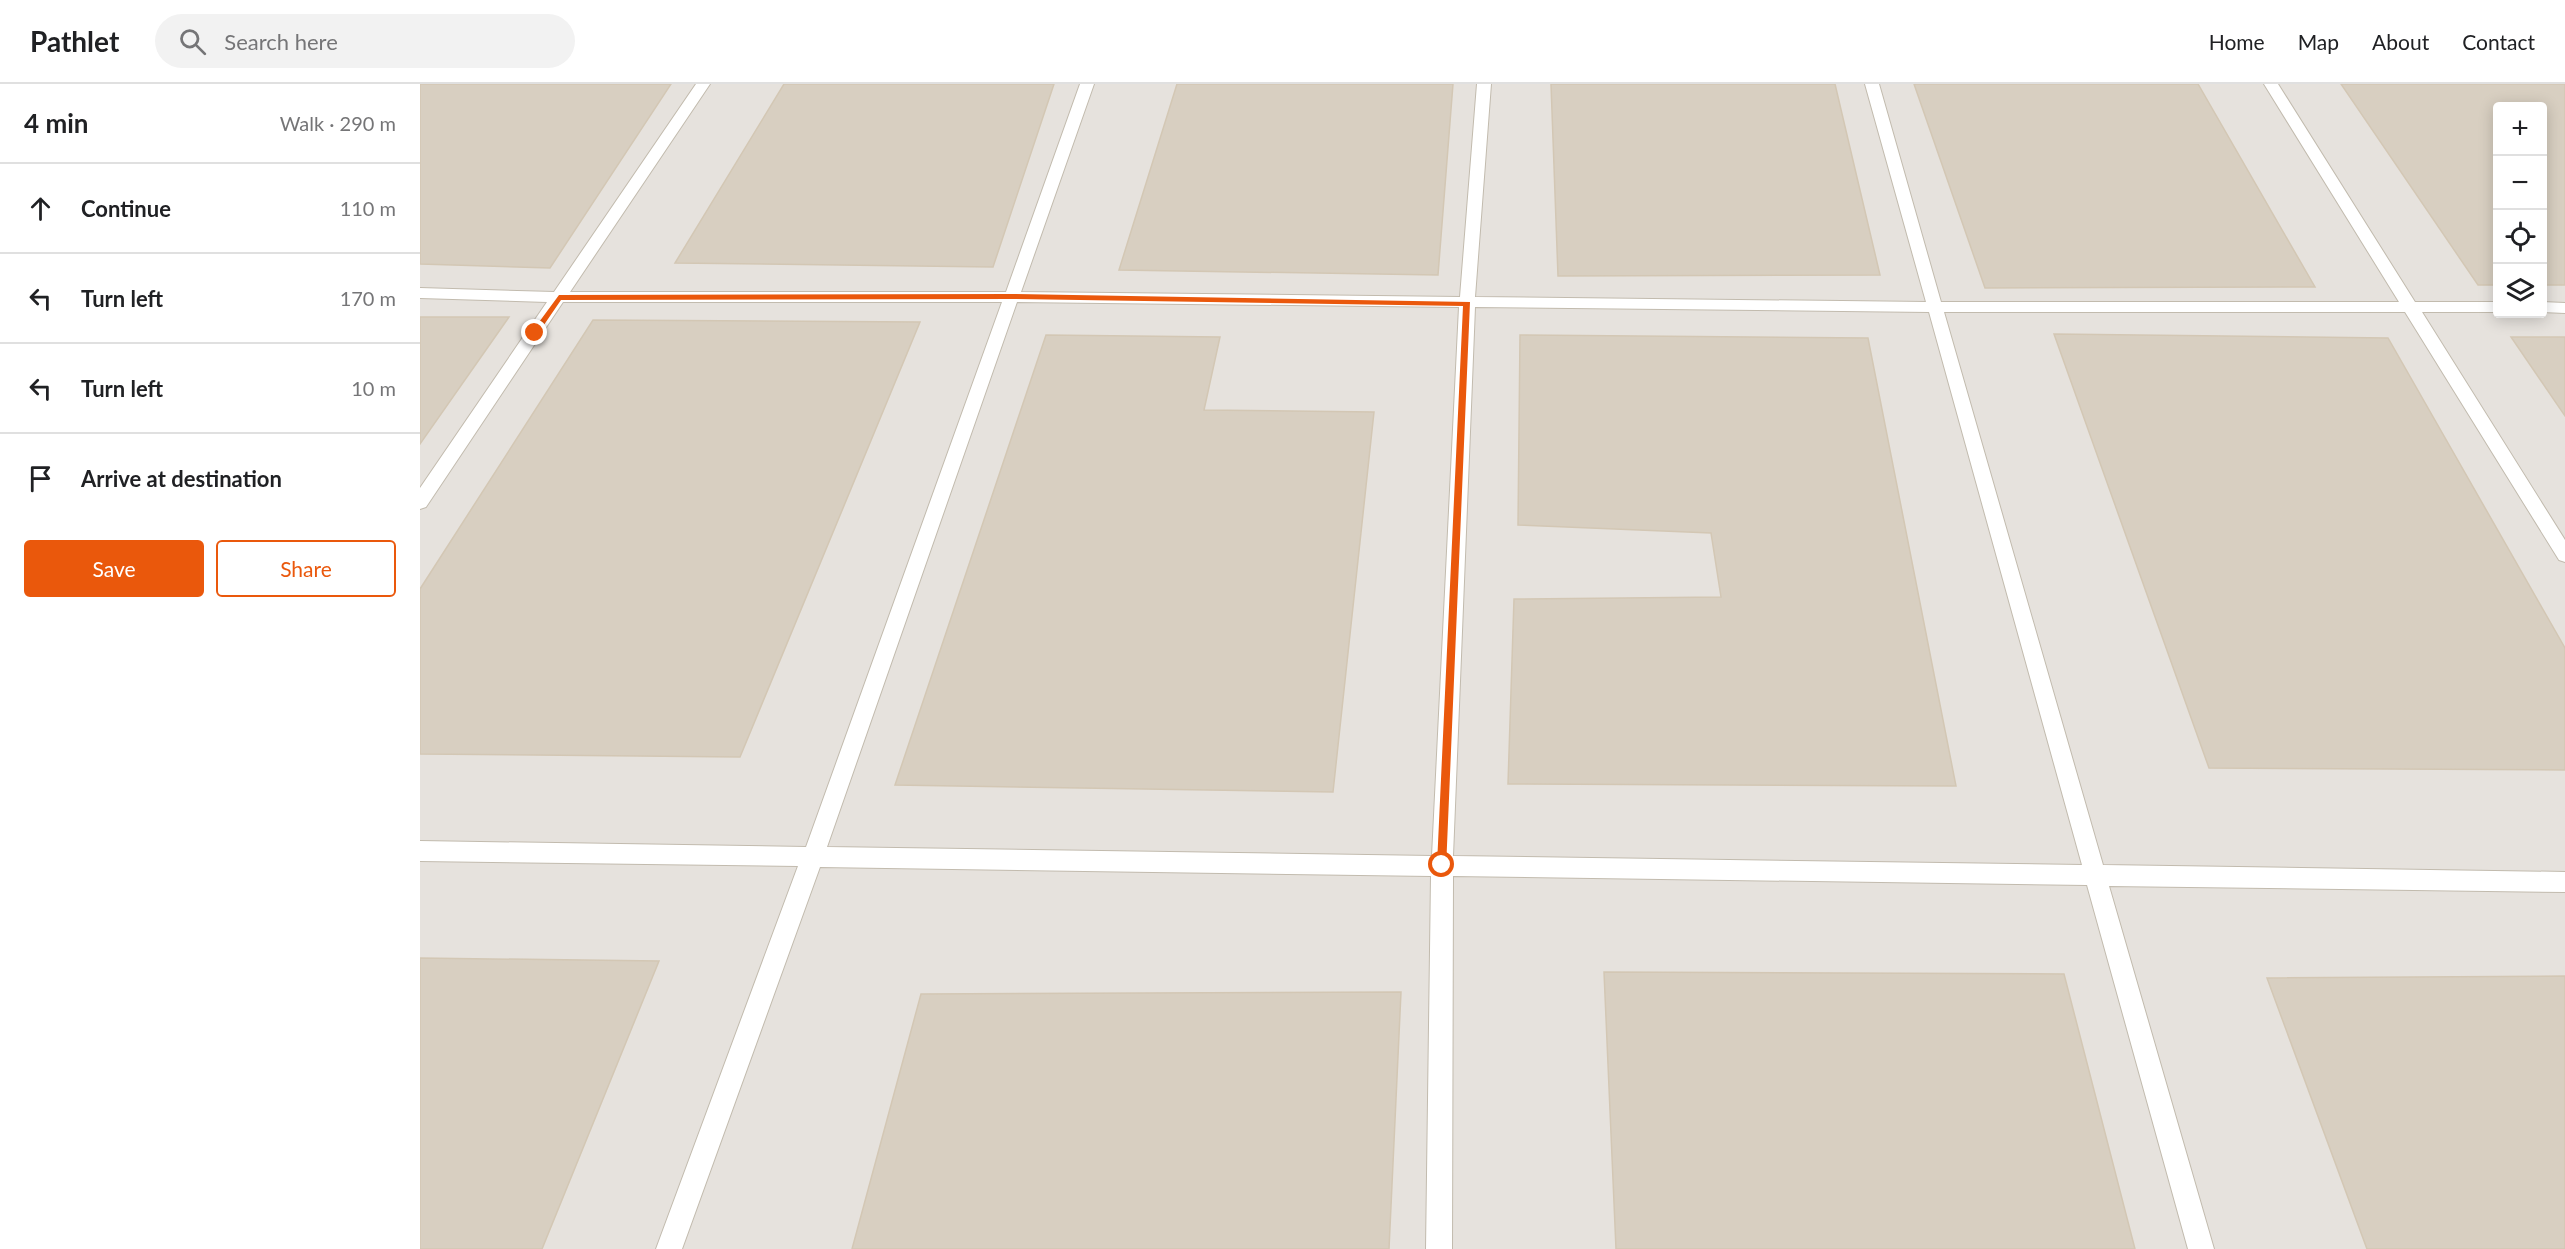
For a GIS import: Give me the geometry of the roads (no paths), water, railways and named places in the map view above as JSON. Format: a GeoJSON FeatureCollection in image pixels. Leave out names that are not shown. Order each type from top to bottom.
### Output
{"type":"FeatureCollection","features":[{"type":"Feature","properties":{"kind":"lane"},"geometry":{"type":"LineString","coordinates":[[420,502],[703,84]]}},
{"type":"Feature","properties":{"kind":"lane"},"geometry":{"type":"LineString","coordinates":[[669,1249],[813,856],[1087,84]]}},
{"type":"Feature","properties":{"kind":"lane"},"geometry":{"type":"LineString","coordinates":[[1439,1249],[1442,865],[1467,304],[1484,84]]}},
{"type":"Feature","properties":{"kind":"lane"},"geometry":{"type":"LineString","coordinates":[[1872,84],[2201,1249]]}},
{"type":"Feature","properties":{"kind":"lane"},"geometry":{"type":"LineString","coordinates":[[2271,84],[2565,555]]}},
{"type":"Feature","properties":{"kind":"lane"},"geometry":{"type":"LineString","coordinates":[[420,292],[559,297],[1012,297],[1467,304],[2493,307]]}},
{"type":"Feature","properties":{"kind":"lane"},"geometry":{"type":"LineString","coordinates":[[2547,308],[2565,308]]}},
{"type":"Feature","properties":{"kind":"lane"},"geometry":{"type":"LineString","coordinates":[[420,851],[2565,882]]}}]}
